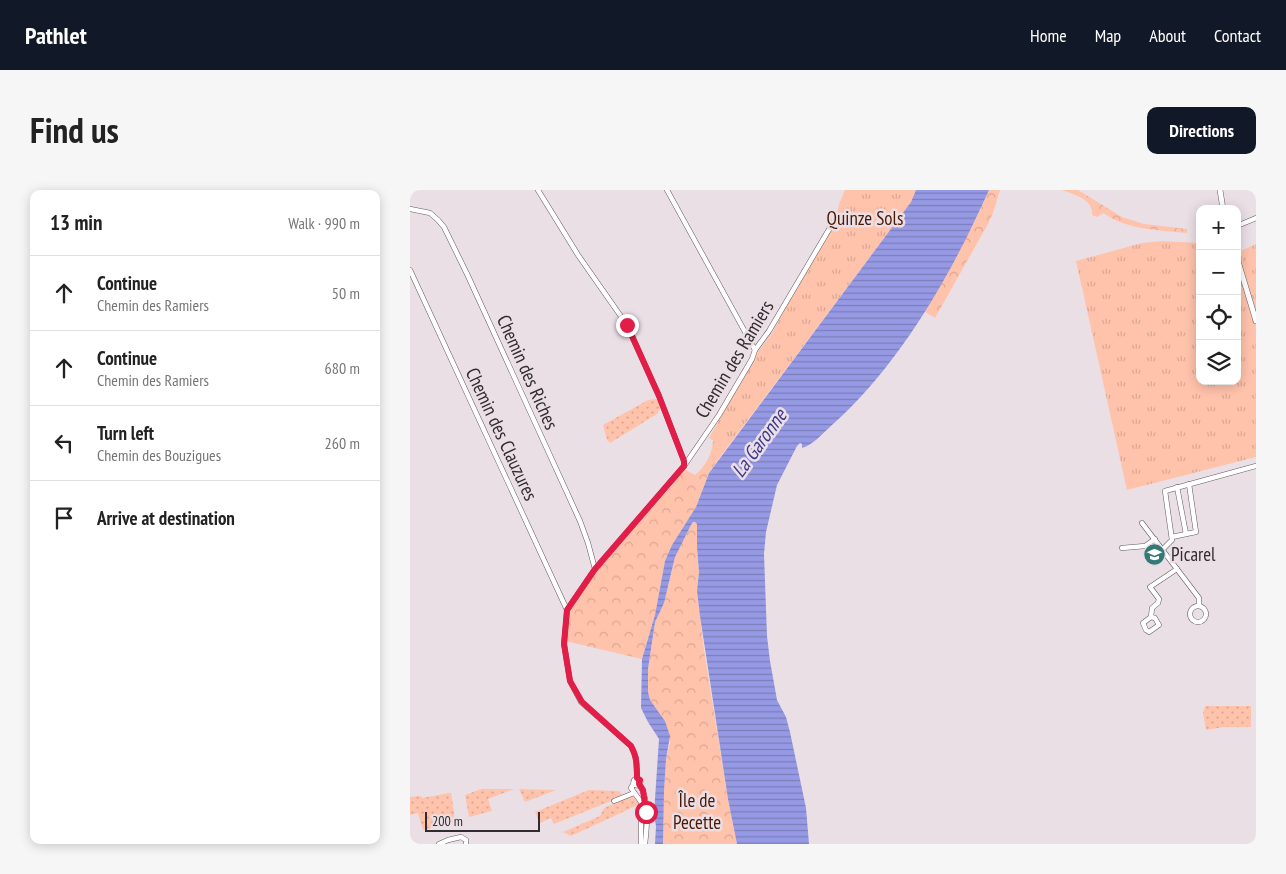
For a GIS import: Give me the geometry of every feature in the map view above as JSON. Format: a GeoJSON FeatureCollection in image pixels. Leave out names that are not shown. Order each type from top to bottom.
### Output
{"type":"FeatureCollection","features":[{"type":"Feature","properties":{"kind":"street"},"geometry":{"type":"LineString","coordinates":[[538,190],[578,255],[627,325],[659,396],[682,455],[684,466]]}},
{"type":"Feature","properties":{"kind":"street"},"geometry":{"type":"LineString","coordinates":[[667,190],[755,350]]}},
{"type":"Feature","properties":{"kind":"street"},"geometry":{"type":"LineString","coordinates":[[1220,190],[1222,205]]}},
{"type":"Feature","properties":{"kind":"street","name":"Chemin des Riches"},"geometry":{"type":"LineString","coordinates":[[410,209],[430,213],[444,227],[580,521],[595,569]]}},
{"type":"Feature","properties":{"kind":"street"},"geometry":{"type":"LineString","coordinates":[[1241,223],[1256,218]]}},
{"type":"Feature","properties":{"kind":"street","name":"Chemin des Ramiers"},"geometry":{"type":"LineString","coordinates":[[645,844],[645,799],[643,790],[637,782],[636,758],[631,746],[582,702],[570,681],[564,644],[567,610],[595,569],[684,466],[719,415],[752,359],[755,350],[769,331],[834,221]]}},
{"type":"Feature","properties":{"kind":"street","name":"Chemin des Clauzures"},"geometry":{"type":"LineString","coordinates":[[410,270],[567,610]]}},
{"type":"Feature","properties":{"kind":"street"},"geometry":{"type":"LineString","coordinates":[[1241,271],[1256,321]]}},
{"type":"Feature","properties":{"kind":"street"},"geometry":{"type":"LineString","coordinates":[[682,455],[687,458],[690,457]]}},
{"type":"Feature","properties":{"kind":"street"},"geometry":{"type":"LineString","coordinates":[[1162,550],[1170,543],[1172,537],[1165,491],[1256,466]]}},
{"type":"Feature","properties":{"kind":"street"},"geometry":{"type":"LineString","coordinates":[[1172,537],[1196,532],[1197,529],[1189,484]]}},
{"type":"Feature","properties":{"kind":"street"},"geometry":{"type":"LineString","coordinates":[[1177,487],[1186,534]]}},
{"type":"Feature","properties":{"kind":"street"},"geometry":{"type":"LineString","coordinates":[[1142,523],[1199,598],[1199,605]]}},
{"type":"Feature","properties":{"kind":"street"},"geometry":{"type":"LineString","coordinates":[[1122,548],[1145,546],[1154,540]]}},
{"type":"Feature","properties":{"kind":"street"},"geometry":{"type":"LineString","coordinates":[[1151,617],[1152,608],[1158,603],[1158,599],[1150,587],[1177,569]]}},
{"type":"Feature","properties":{"kind":"street"},"geometry":{"type":"LineString","coordinates":[[637,782],[631,788],[642,806],[641,844]]}},
{"type":"Feature","properties":{"kind":"street"},"geometry":{"type":"LineString","coordinates":[[614,801],[634,793]]}},
{"type":"Feature","properties":{"kind":"street"},"geometry":{"type":"LineString","coordinates":[[439,844],[457,837],[463,838],[466,842]]}},
{"type":"Feature","properties":{"kind":"green space","name":"Quinze Sols"},"geometry":{"type":"Polygon","coordinates":[[[845,190],[916,190],[911,202],[726,449],[709,438],[755,356],[772,333],[802,278],[835,224],[839,204],[845,190]]]}},
{"type":"Feature","properties":{"kind":"green space"},"geometry":{"type":"Polygon","coordinates":[[[989,190],[1000,190],[993,213],[935,318],[924,311],[974,223],[989,190]]]}},
{"type":"Feature","properties":{"kind":"green space"},"geometry":{"type":"Polygon","coordinates":[[[1062,190],[1078,190],[1122,217],[1144,224],[1187,229],[1187,233],[1132,226],[1112,219],[1103,213],[1097,217],[1092,215],[1092,210],[1087,201],[1062,190]]]}},
{"type":"Feature","properties":{"kind":"green space"},"geometry":{"type":"Polygon","coordinates":[[[1163,241],[1196,243],[1196,385],[1241,385],[1241,251],[1256,244],[1256,457],[1127,490],[1076,261],[1142,243],[1163,241]]]}},
{"type":"Feature","properties":{"kind":"green space"},"geometry":{"type":"Polygon","coordinates":[[[657,399],[661,408],[657,414],[610,443],[607,440],[603,425],[648,400],[657,399]]]}},
{"type":"Feature","properties":{"kind":"green space"},"geometry":{"type":"Polygon","coordinates":[[[713,440],[726,449],[709,472],[696,507],[672,545],[665,561],[655,615],[642,659],[565,641],[569,610],[597,570],[634,525],[668,490],[684,469],[695,475],[702,468],[710,455],[713,440]]]}},
{"type":"Feature","properties":{"kind":"green space","name":"Île de Pecette"},"geometry":{"type":"Polygon","coordinates":[[[693,522],[697,523],[699,572],[697,591],[704,650],[737,844],[663,844],[666,759],[670,743],[665,721],[650,700],[648,669],[655,622],[669,584],[675,557],[693,522]]]}},
{"type":"Feature","properties":{"kind":"green space"},"geometry":{"type":"Polygon","coordinates":[[[1205,706],[1251,706],[1251,727],[1224,727],[1206,730],[1203,713],[1205,706]]]}},
{"type":"Feature","properties":{"kind":"green space"},"geometry":{"type":"Polygon","coordinates":[[[481,789],[514,789],[488,799],[492,811],[469,817],[465,795],[481,789]]]}},
{"type":"Feature","properties":{"kind":"green space"},"geometry":{"type":"Polygon","coordinates":[[[519,789],[556,790],[525,802],[519,789]]]}},
{"type":"Feature","properties":{"kind":"green space"},"geometry":{"type":"Polygon","coordinates":[[[589,790],[619,791],[622,794],[616,799],[554,824],[551,818],[540,823],[535,812],[589,790]]]}},
{"type":"Feature","properties":{"kind":"green space"},"geometry":{"type":"Polygon","coordinates":[[[451,793],[454,822],[423,830],[418,813],[410,815],[410,797],[421,796],[422,798],[451,793]]]}},
{"type":"Feature","properties":{"kind":"green space"},"geometry":{"type":"Polygon","coordinates":[[[632,796],[640,804],[571,836],[563,832],[600,816],[604,808],[632,796]]]}},
{"type":"Feature","properties":{"kind":"water","name":"La Garonne"},"geometry":{"type":"Polygon","coordinates":[[[916,190],[989,190],[941,285],[902,346],[857,401],[832,425],[810,444],[802,448],[800,443],[797,446],[777,485],[766,532],[764,554],[767,636],[770,661],[777,700],[786,717],[790,732],[806,808],[809,844],[737,844],[728,799],[700,616],[697,591],[699,572],[697,524],[693,522],[675,557],[664,603],[655,622],[648,669],[650,700],[665,721],[670,736],[666,759],[663,844],[655,844],[656,826],[654,814],[659,739],[641,708],[642,659],[655,615],[665,561],[672,545],[696,507],[709,473],[911,202],[916,190]]]}},
{"type":"Feature","properties":{"kind":"place","name":"Picarel"},"geometry":{"type":"Point","coordinates":[1155,554]}},
{"type":"Feature","properties":{"kind":"route"},"geometry":{"type":"LineString","coordinates":[[627,325],[659,396],[684,461],[684,466],[595,569],[571,602],[567,610],[564,626],[564,644],[570,681],[577,695],[634,751],[637,764],[637,778],[640,780],[639,784],[643,790],[646,812]]}}]}
